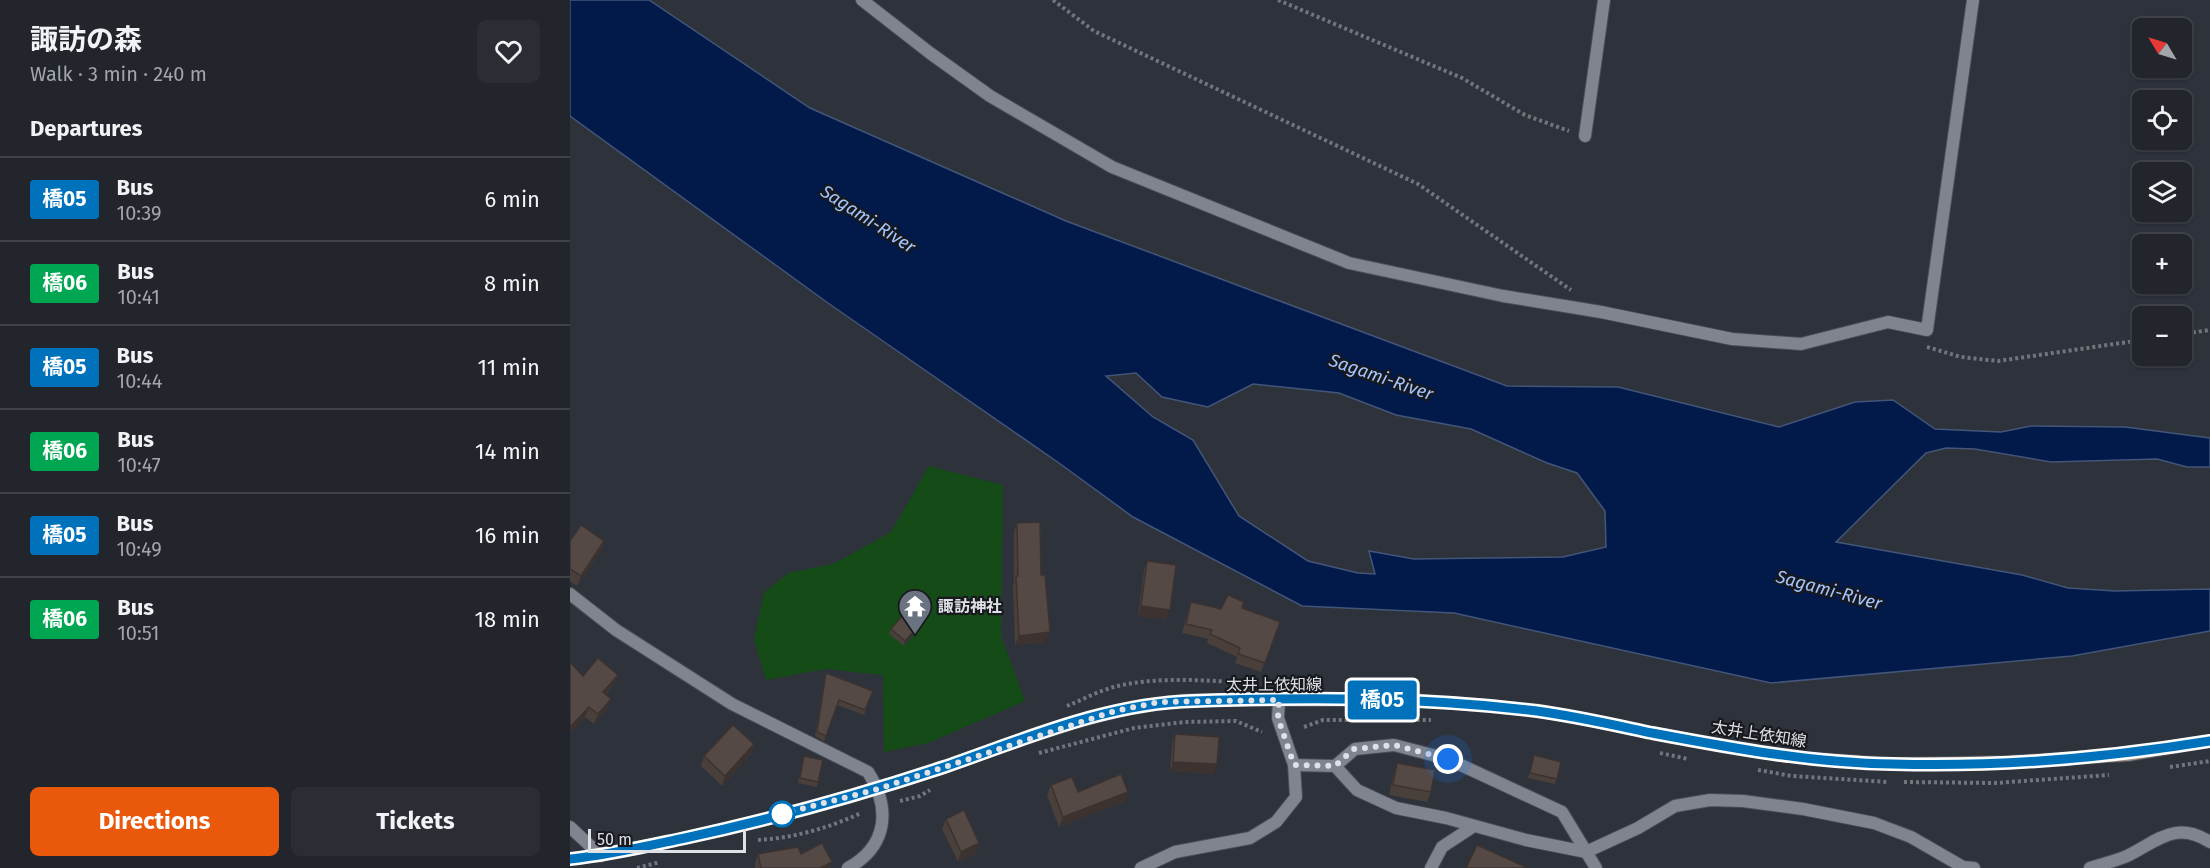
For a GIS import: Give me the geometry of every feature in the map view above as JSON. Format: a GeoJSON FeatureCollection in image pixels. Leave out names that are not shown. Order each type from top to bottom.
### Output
{"type":"FeatureCollection","features":[{"type":"Feature","properties":{"kind":"main road","name":"太井上依知線"},"geometry":{"type":"LineString","coordinates":[[570,859],[601,856],[734,827],[878,789],[1115,711],[1159,702],[1410,700],[1489,706],[1542,711],[1720,746],[1804,758],[1892,764],[2007,762],[2128,754],[2210,741]]}},
{"type":"Feature","properties":{"kind":"street"},"geometry":{"type":"LineString","coordinates":[[862,0],[990,96],[1112,167],[1349,263],[1503,296],[1600,312],[1732,339],[1801,344],[1888,322],[1927,330],[1973,0]]}},
{"type":"Feature","properties":{"kind":"street"},"geometry":{"type":"LineString","coordinates":[[1585,136],[1604,0]]}},
{"type":"Feature","properties":{"kind":"street"},"geometry":{"type":"LineString","coordinates":[[570,594],[616,630],[732,705],[868,772],[878,789],[884,817],[878,840],[858,862],[848,868]]}},
{"type":"Feature","properties":{"kind":"street"},"geometry":{"type":"LineString","coordinates":[[1141,868],[1175,852],[1250,838],[1276,822],[1296,797],[1294,765],[1278,718],[1279,700]]}},
{"type":"Feature","properties":{"kind":"street"},"geometry":{"type":"LineString","coordinates":[[1294,765],[1335,766],[1354,749],[1394,745],[1448,759],[1562,812],[1596,868]]}},
{"type":"Feature","properties":{"kind":"street"},"geometry":{"type":"LineString","coordinates":[[1335,766],[1357,790],[1396,808],[1586,852],[1638,828],[1675,806],[1710,800],[1743,801],[1874,823],[1911,837],[1963,867],[1974,868]]}},
{"type":"Feature","properties":{"kind":"street"},"geometry":{"type":"LineString","coordinates":[[570,826],[601,856]]}},
{"type":"Feature","properties":{"kind":"street"},"geometry":{"type":"LineString","coordinates":[[1431,868],[1442,847],[1474,826]]}},
{"type":"Feature","properties":{"kind":"street"},"geometry":{"type":"LineString","coordinates":[[2090,868],[2125,857],[2172,832],[2199,835],[2210,842]]}},
{"type":"Feature","properties":{"kind":"path"},"geometry":{"type":"LineString","coordinates":[[1053,0],[1094,31],[1419,183],[1573,292]]}},
{"type":"Feature","properties":{"kind":"path"},"geometry":{"type":"LineString","coordinates":[[1278,0],[1462,78],[1525,115],[1585,136]]}},
{"type":"Feature","properties":{"kind":"path"},"geometry":{"type":"LineString","coordinates":[[2192,332],[2210,330]]}},
{"type":"Feature","properties":{"kind":"path"},"geometry":{"type":"LineString","coordinates":[[1920,345],[1961,357],[1998,362],[2132,342]]}},
{"type":"Feature","properties":{"kind":"path"},"geometry":{"type":"LineString","coordinates":[[1031,755],[1134,728],[1185,722],[1236,721],[1262,732]]}},
{"type":"Feature","properties":{"kind":"path"},"geometry":{"type":"LineString","coordinates":[[900,801],[920,796],[937,786]]}},
{"type":"Feature","properties":{"kind":"green space"},"geometry":{"type":"Polygon","coordinates":[[[929,466],[1003,485],[1001,636],[1025,701],[928,743],[884,752],[883,675],[826,669],[766,680],[754,639],[764,593],[788,573],[833,564],[891,532],[929,466]]]}},
{"type":"Feature","properties":{"kind":"water","name":"Sagami-River"},"geometry":{"type":"Polygon","coordinates":[[[570,0],[649,0],[810,108],[1066,221],[1507,386],[1618,387],[1779,427],[1855,402],[1893,400],[1935,429],[2001,432],[2031,426],[2125,427],[2210,438],[2210,467],[2187,467],[2157,459],[2051,462],[1975,449],[1946,448],[1926,453],[1836,542],[2022,575],[2068,588],[2115,591],[2210,589],[2210,631],[2072,656],[1771,683],[1454,613],[1302,606],[1133,517],[828,303],[570,116],[570,0]],[[1136,373],[1106,376],[1153,417],[1193,440],[1239,516],[1308,561],[1358,573],[1375,574],[1369,551],[1414,559],[1563,557],[1606,547],[1605,511],[1577,473],[1547,463],[1471,429],[1396,415],[1339,393],[1253,384],[1208,407],[1162,397],[1136,373]]]}},
{"type":"Feature","properties":{"kind":"building"},"geometry":{"type":"Polygon","coordinates":[[[1040,522],[1041,575],[1045,575],[1050,632],[1019,636],[1016,576],[1018,576],[1017,523],[1040,522]]]}},
{"type":"Feature","properties":{"kind":"building"},"geometry":{"type":"Polygon","coordinates":[[[581,525],[604,541],[581,576],[570,569],[570,541],[581,525]]]}},
{"type":"Feature","properties":{"kind":"building"},"geometry":{"type":"Polygon","coordinates":[[[1147,561],[1176,565],[1170,610],[1141,606],[1147,561]]]}},
{"type":"Feature","properties":{"kind":"building"},"geometry":{"type":"Polygon","coordinates":[[[1228,595],[1244,602],[1242,608],[1280,622],[1265,663],[1238,654],[1240,648],[1210,634],[1212,630],[1186,624],[1191,602],[1221,609],[1228,595]]]}},
{"type":"Feature","properties":{"kind":"building"},"geometry":{"type":"Polygon","coordinates":[[[904,614],[918,627],[905,641],[891,629],[904,614]]]}},
{"type":"Feature","properties":{"kind":"building"},"geometry":{"type":"Polygon","coordinates":[[[598,658],[618,675],[603,692],[611,699],[598,714],[589,707],[570,727],[570,662],[583,676],[598,658]]]}},
{"type":"Feature","properties":{"kind":"building"},"geometry":{"type":"Polygon","coordinates":[[[826,673],[873,691],[865,710],[839,700],[826,736],[817,732],[826,673]]]}},
{"type":"Feature","properties":{"kind":"building"},"geometry":{"type":"Polygon","coordinates":[[[733,725],[754,744],[725,776],[704,756],[733,725]]]}},
{"type":"Feature","properties":{"kind":"building"},"geometry":{"type":"Polygon","coordinates":[[[1175,734],[1219,737],[1217,764],[1173,762],[1175,734]]]}},
{"type":"Feature","properties":{"kind":"building"},"geometry":{"type":"Polygon","coordinates":[[[1534,755],[1561,762],[1557,779],[1530,773],[1534,755]]]}},
{"type":"Feature","properties":{"kind":"building"},"geometry":{"type":"Polygon","coordinates":[[[804,756],[823,760],[818,782],[800,778],[804,756]]]}},
{"type":"Feature","properties":{"kind":"building"},"geometry":{"type":"Polygon","coordinates":[[[1397,763],[1435,770],[1431,792],[1393,785],[1397,763]]]}},
{"type":"Feature","properties":{"kind":"building"},"geometry":{"type":"Polygon","coordinates":[[[1121,774],[1128,792],[1063,817],[1051,785],[1072,777],[1078,792],[1121,774]]]}},
{"type":"Feature","properties":{"kind":"building"},"geometry":{"type":"Polygon","coordinates":[[[964,810],[979,843],[961,852],[946,819],[964,810]]]}},
{"type":"Feature","properties":{"kind":"building"},"geometry":{"type":"Polygon","coordinates":[[[822,843],[832,862],[820,868],[761,868],[758,854],[798,847],[801,854],[822,843]]]}},
{"type":"Feature","properties":{"kind":"building"},"geometry":{"type":"Polygon","coordinates":[[[1477,845],[1528,868],[1466,868],[1477,845]]]}},
{"type":"Feature","properties":{"kind":"bus line","name":"橋05"},"geometry":{"type":"LineString","coordinates":[[570,859],[601,856],[734,827],[878,789],[1069,724],[1159,702],[1410,700],[1479,705],[1542,711],[1720,746],[1804,758],[1892,764],[2007,762],[2128,754],[2210,741]]}},
{"type":"Feature","properties":{"kind":"place","name":"諏訪神社"},"geometry":{"type":"Point","coordinates":[915,635]}},
{"type":"Feature","properties":{"kind":"route"},"geometry":{"type":"LineString","coordinates":[[782,814],[878,789],[1069,724],[1159,702],[1279,700],[1278,718],[1294,765],[1335,766],[1354,749],[1394,745],[1448,759]]}}]}
